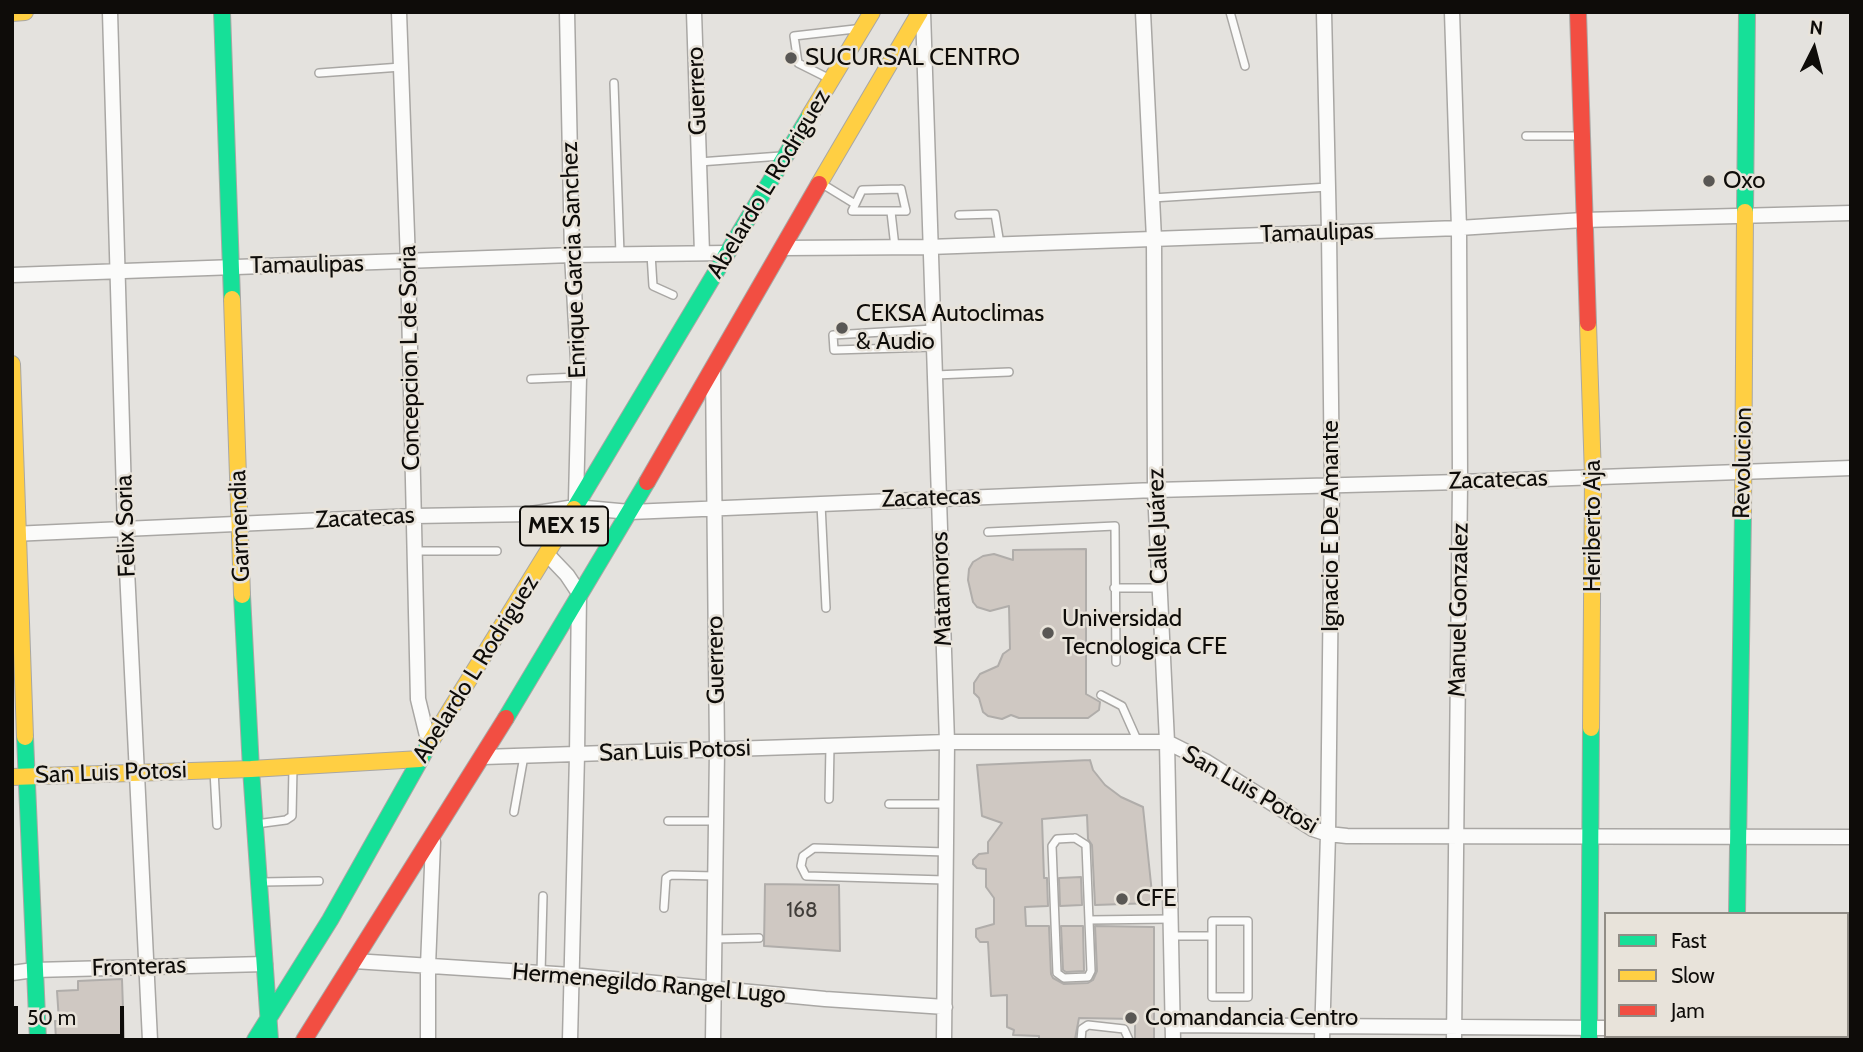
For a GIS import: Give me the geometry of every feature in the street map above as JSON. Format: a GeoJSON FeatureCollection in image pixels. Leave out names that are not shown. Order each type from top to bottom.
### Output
{"type":"FeatureCollection","features":[{"type":"Feature","properties":{"kind":"main road"},"geometry":{"type":"LineString","coordinates":[[12,13],[25,12]]}},
{"type":"Feature","properties":{"kind":"main road","name":"Garmendia"},"geometry":{"type":"LineString","coordinates":[[222,12],[239,524],[251,769],[270,1040]]}},
{"type":"Feature","properties":{"kind":"main road","name":"Abelardo L Rodriguez"},"geometry":{"type":"LineString","coordinates":[[256,1040],[330,920],[420,759],[547,554],[872,12]]}},
{"type":"Feature","properties":{"kind":"main road","name":"Abelardo L Rodriguez"},"geometry":{"type":"LineString","coordinates":[[304,1040],[483,757],[630,512],[713,364],[922,12]]}},
{"type":"Feature","properties":{"kind":"main road","name":"Heriberto Aja"},"geometry":{"type":"LineString","coordinates":[[1578,12],[1593,477],[1589,1034]]}},
{"type":"Feature","properties":{"kind":"main road","name":"Revolucion"},"geometry":{"type":"LineString","coordinates":[[1737,912],[1746,12]]}},
{"type":"Feature","properties":{"kind":"main road"},"geometry":{"type":"LineString","coordinates":[[12,363],[20,776],[38,1040]]}},
{"type":"Feature","properties":{"kind":"main road","name":"San Luis Potosi"},"geometry":{"type":"LineString","coordinates":[[20,776],[251,769],[420,759]]}},
{"type":"Feature","properties":{"kind":"street","name":"Felix Soria"},"geometry":{"type":"LineString","coordinates":[[110,12],[125,529],[150,1040]]}},
{"type":"Feature","properties":{"kind":"street","name":"Concepcion L de Soria"},"geometry":{"type":"LineString","coordinates":[[399,12],[418,699],[429,744]]}},
{"type":"Feature","properties":{"kind":"street","name":"Enrique Garcia Sanchez"},"geometry":{"type":"LineString","coordinates":[[567,12],[572,255],[579,377],[575,507]]}},
{"type":"Feature","properties":{"kind":"street","name":"Guerrero"},"geometry":{"type":"LineString","coordinates":[[694,12],[702,253]]}},
{"type":"Feature","properties":{"kind":"street","name":"Matamoros"},"geometry":{"type":"LineString","coordinates":[[922,12],[947,742],[944,1040]]}},
{"type":"Feature","properties":{"kind":"street","name":"Calle Juárez"},"geometry":{"type":"LineString","coordinates":[[1143,12],[1154,239],[1155,490],[1167,743],[1173,1032]]}},
{"type":"Feature","properties":{"kind":"street","name":"Ignacio E De Amante"},"geometry":{"type":"LineString","coordinates":[[1322,1033],[1328,834],[1332,485],[1324,12]]}},
{"type":"Feature","properties":{"kind":"street","name":"Manuel Gonzalez"},"geometry":{"type":"LineString","coordinates":[[1452,12],[1459,228],[1460,482],[1455,1034]]}},
{"type":"Feature","properties":{"kind":"street","name":"Tamaulipas"},"geometry":{"type":"LineString","coordinates":[[783,248],[929,247],[1459,228],[1583,220],[1746,218],[1851,213]]}},
{"type":"Feature","properties":{"kind":"street","name":"Tamaulipas"},"geometry":{"type":"LineString","coordinates":[[12,275],[572,255],[727,253]]}},
{"type":"Feature","properties":{"kind":"street","name":"Guerrero"},"geometry":{"type":"LineString","coordinates":[[713,364],[717,750],[713,1040]]}},
{"type":"Feature","properties":{"kind":"street","name":"Zacatecas"},"geometry":{"type":"LineString","coordinates":[[16,534],[414,516],[531,514],[575,507],[630,512],[1155,490],[1851,468]]}},
{"type":"Feature","properties":{"kind":"street"},"geometry":{"type":"LineString","coordinates":[[547,554],[567,575],[579,593],[578,755],[570,1040]]}},
{"type":"Feature","properties":{"kind":"street","name":"San Luis Potosi"},"geometry":{"type":"LineString","coordinates":[[483,757],[947,742],[1167,743],[1205,761],[1313,829],[1328,834],[1457,837],[1851,837]]}},
{"type":"Feature","properties":{"kind":"street"},"geometry":{"type":"LineString","coordinates":[[428,1040],[433,836]]}},
{"type":"Feature","properties":{"kind":"street","name":"Hermenegildo Rangel Lugo"},"geometry":{"type":"LineString","coordinates":[[354,961],[571,975],[945,1007]]}},
{"type":"Feature","properties":{"kind":"street","name":"Fronteras"},"geometry":{"type":"LineString","coordinates":[[12,973],[34,970],[265,964]]}},
{"type":"Feature","properties":{"kind":"street"},"geometry":{"type":"LineString","coordinates":[[1173,1032],[1589,1034]]}},
{"type":"Feature","properties":{"kind":"lane"},"geometry":{"type":"LineString","coordinates":[[1230,12],[1245,66]]}},
{"type":"Feature","properties":{"kind":"lane"},"geometry":{"type":"LineString","coordinates":[[831,80],[798,62],[794,36],[862,28]]}},
{"type":"Feature","properties":{"kind":"lane"},"geometry":{"type":"LineString","coordinates":[[319,73],[401,67]]}},
{"type":"Feature","properties":{"kind":"lane"},"geometry":{"type":"LineString","coordinates":[[614,83],[620,254]]}},
{"type":"Feature","properties":{"kind":"lane"},"geometry":{"type":"LineString","coordinates":[[1526,136],[1581,136]]}},
{"type":"Feature","properties":{"kind":"lane"},"geometry":{"type":"LineString","coordinates":[[699,162],[786,156]]}},
{"type":"Feature","properties":{"kind":"lane"},"geometry":{"type":"LineString","coordinates":[[820,183],[855,204]]}},
{"type":"Feature","properties":{"kind":"lane"},"geometry":{"type":"LineString","coordinates":[[1152,198],[1328,187]]}},
{"type":"Feature","properties":{"kind":"lane"},"geometry":{"type":"LineString","coordinates":[[901,189],[906,211],[891,212],[852,211],[862,190],[901,189]]}},
{"type":"Feature","properties":{"kind":"lane"},"geometry":{"type":"LineString","coordinates":[[891,212],[895,247]]}},
{"type":"Feature","properties":{"kind":"lane"},"geometry":{"type":"LineString","coordinates":[[959,215],[995,214],[1000,244]]}},
{"type":"Feature","properties":{"kind":"lane"},"geometry":{"type":"LineString","coordinates":[[652,254],[653,286],[673,295]]}},
{"type":"Feature","properties":{"kind":"lane"},"geometry":{"type":"LineString","coordinates":[[933,329],[834,335],[834,350],[933,347]]}},
{"type":"Feature","properties":{"kind":"lane"},"geometry":{"type":"LineString","coordinates":[[934,375],[1010,372]]}},
{"type":"Feature","properties":{"kind":"lane"},"geometry":{"type":"LineString","coordinates":[[531,379],[579,377]]}},
{"type":"Feature","properties":{"kind":"lane"},"geometry":{"type":"LineString","coordinates":[[821,503],[826,608]]}},
{"type":"Feature","properties":{"kind":"lane"},"geometry":{"type":"LineString","coordinates":[[988,532],[1115,526],[1116,662]]}},
{"type":"Feature","properties":{"kind":"lane"},"geometry":{"type":"LineString","coordinates":[[415,551],[497,551]]}},
{"type":"Feature","properties":{"kind":"lane"},"geometry":{"type":"LineString","coordinates":[[1114,588],[1160,588]]}},
{"type":"Feature","properties":{"kind":"lane"},"geometry":{"type":"LineString","coordinates":[[1101,695],[1122,706],[1139,743]]}},
{"type":"Feature","properties":{"kind":"lane"},"geometry":{"type":"LineString","coordinates":[[829,799],[830,746]]}},
{"type":"Feature","properties":{"kind":"lane"},"geometry":{"type":"LineString","coordinates":[[514,812],[524,756]]}},
{"type":"Feature","properties":{"kind":"lane"},"geometry":{"type":"LineString","coordinates":[[255,824],[286,820],[292,816],[292,766]]}},
{"type":"Feature","properties":{"kind":"lane"},"geometry":{"type":"LineString","coordinates":[[214,770],[217,825]]}},
{"type":"Feature","properties":{"kind":"lane"},"geometry":{"type":"LineString","coordinates":[[889,804],[946,804]]}},
{"type":"Feature","properties":{"kind":"lane"},"geometry":{"type":"LineString","coordinates":[[668,821],[716,821]]}},
{"type":"Feature","properties":{"kind":"lane"},"geometry":{"type":"LineString","coordinates":[[1075,838],[1086,845],[1089,920],[1091,971],[1088,977],[1064,978],[1057,973],[1052,846],[1057,839],[1075,838]]}},
{"type":"Feature","properties":{"kind":"lane"},"geometry":{"type":"LineString","coordinates":[[946,852],[814,848],[803,856],[801,866],[806,876],[946,880]]}},
{"type":"Feature","properties":{"kind":"lane"},"geometry":{"type":"LineString","coordinates":[[663,908],[666,878],[671,875],[716,876]]}},
{"type":"Feature","properties":{"kind":"lane"},"geometry":{"type":"LineString","coordinates":[[261,882],[319,881]]}},
{"type":"Feature","properties":{"kind":"lane"},"geometry":{"type":"LineString","coordinates":[[541,973],[543,895]]}},
{"type":"Feature","properties":{"kind":"lane"},"geometry":{"type":"LineString","coordinates":[[1089,920],[1171,919]]}},
{"type":"Feature","properties":{"kind":"lane"},"geometry":{"type":"LineString","coordinates":[[1212,921],[1248,921],[1248,997],[1212,997],[1212,936],[1212,921]]}},
{"type":"Feature","properties":{"kind":"lane"},"geometry":{"type":"LineString","coordinates":[[1171,936],[1212,936]]}},
{"type":"Feature","properties":{"kind":"lane"},"geometry":{"type":"LineString","coordinates":[[715,939],[760,938]]}},
{"type":"Feature","properties":{"kind":"lane"},"geometry":{"type":"LineString","coordinates":[[1081,1040],[1082,1029],[1088,1025],[1124,1029],[1129,1040]]}},
{"type":"Feature","properties":{"kind":"building","name":"Universidad Tecnologica CFE"},"geometry":{"type":"Polygon","coordinates":[[[1086,549],[1086,694],[1100,702],[1099,710],[1088,718],[1019,718],[1011,715],[1002,719],[988,716],[983,712],[979,698],[974,693],[974,683],[980,674],[998,666],[1003,654],[1010,649],[1009,606],[990,611],[977,607],[973,602],[968,580],[973,562],[994,554],[1013,560],[1013,550],[1086,549]]]}},
{"type":"Feature","properties":{"kind":"building","name":"CFE"},"geometry":{"type":"Polygon","coordinates":[[[1090,760],[1093,770],[1105,785],[1121,797],[1143,807],[1153,903],[1095,905],[1092,845],[1088,839],[1087,815],[1042,819],[1048,906],[1025,907],[1026,926],[1049,926],[1051,974],[1064,984],[1088,983],[1093,980],[1097,971],[1095,926],[1154,927],[1154,1040],[1135,1040],[1135,1019],[1079,1018],[1075,1039],[1072,1040],[1039,1040],[1039,1036],[1013,1035],[1014,1030],[1007,1027],[1007,995],[991,996],[988,942],[980,942],[976,937],[976,929],[994,924],[994,898],[986,887],[986,869],[977,868],[973,860],[979,854],[988,853],[988,842],[1002,823],[982,816],[977,765],[1090,760]]]}},
{"type":"Feature","properties":{"kind":"building"},"geometry":{"type":"Polygon","coordinates":[[[1081,877],[1082,905],[1060,906],[1059,878],[1081,877]]]}},
{"type":"Feature","properties":{"kind":"building"},"geometry":{"type":"Polygon","coordinates":[[[765,884],[839,885],[840,951],[764,946],[765,884]]]}},
{"type":"Feature","properties":{"kind":"building"},"geometry":{"type":"Polygon","coordinates":[[[1061,926],[1083,926],[1084,971],[1063,970],[1061,926]]]}},
{"type":"Feature","properties":{"kind":"building"},"geometry":{"type":"Polygon","coordinates":[[[122,979],[124,1040],[56,1040],[55,1021],[59,1021],[57,991],[78,990],[78,981],[122,979]]]}},
{"type":"Feature","properties":{"kind":"traffic: fast"},"geometry":{"type":"LineString","coordinates":[[222,12],[232,299]]}},
{"type":"Feature","properties":{"kind":"traffic: fast"},"geometry":{"type":"LineString","coordinates":[[1745,212],[1747,12]]}},
{"type":"Feature","properties":{"kind":"traffic: fast"},"geometry":{"type":"LineString","coordinates":[[574,509],[810,115]]}},
{"type":"Feature","properties":{"kind":"traffic: fast"},"geometry":{"type":"LineString","coordinates":[[506,718],[647,482]]}},
{"type":"Feature","properties":{"kind":"traffic: fast"},"geometry":{"type":"LineString","coordinates":[[1737,912],[1743,512]]}},
{"type":"Feature","properties":{"kind":"traffic: fast"},"geometry":{"type":"LineString","coordinates":[[242,595],[270,1040]]}},
{"type":"Feature","properties":{"kind":"traffic: fast"},"geometry":{"type":"LineString","coordinates":[[1589,1040],[1591,728]]}},
{"type":"Feature","properties":{"kind":"traffic: fast"},"geometry":{"type":"LineString","coordinates":[[25,737],[38,1040]]}},
{"type":"Feature","properties":{"kind":"traffic: fast"},"geometry":{"type":"LineString","coordinates":[[255,1040],[330,920],[428,746]]}},
{"type":"Feature","properties":{"kind":"traffic: slow"},"geometry":{"type":"LineString","coordinates":[[12,13],[25,12]]}},
{"type":"Feature","properties":{"kind":"traffic: slow"},"geometry":{"type":"LineString","coordinates":[[810,115],[872,12]]}},
{"type":"Feature","properties":{"kind":"traffic: slow"},"geometry":{"type":"LineString","coordinates":[[819,184],[920,12]]}},
{"type":"Feature","properties":{"kind":"traffic: slow"},"geometry":{"type":"LineString","coordinates":[[1743,512],[1745,212]]}},
{"type":"Feature","properties":{"kind":"traffic: slow"},"geometry":{"type":"LineString","coordinates":[[232,299],[242,595]]}},
{"type":"Feature","properties":{"kind":"traffic: slow"},"geometry":{"type":"LineString","coordinates":[[1588,323],[1593,477],[1591,728]]}},
{"type":"Feature","properties":{"kind":"traffic: slow"},"geometry":{"type":"LineString","coordinates":[[12,364],[25,737]]}},
{"type":"Feature","properties":{"kind":"traffic: slow"},"geometry":{"type":"LineString","coordinates":[[428,746],[574,509]]}},
{"type":"Feature","properties":{"kind":"traffic: slow"},"geometry":{"type":"LineString","coordinates":[[12,777],[251,769],[420,759]]}},
{"type":"Feature","properties":{"kind":"traffic: jam"},"geometry":{"type":"LineString","coordinates":[[1578,12],[1588,323]]}},
{"type":"Feature","properties":{"kind":"traffic: jam"},"geometry":{"type":"LineString","coordinates":[[647,482],[819,184]]}},
{"type":"Feature","properties":{"kind":"traffic: jam"},"geometry":{"type":"LineString","coordinates":[[304,1040],[506,718]]}},
{"type":"Feature","properties":{"kind":"place","name":"SUCURSAL CENTRO"},"geometry":{"type":"Point","coordinates":[791,58]}},
{"type":"Feature","properties":{"kind":"place","name":"Oxo"},"geometry":{"type":"Point","coordinates":[1709,181]}},
{"type":"Feature","properties":{"kind":"place","name":"CEKSA Autoclimas & Audio"},"geometry":{"type":"Point","coordinates":[842,328]}},
{"type":"Feature","properties":{"kind":"place","name":"Universidad Tecnologica CFE"},"geometry":{"type":"Point","coordinates":[1048,633]}},
{"type":"Feature","properties":{"kind":"place","name":"CFE"},"geometry":{"type":"Point","coordinates":[1122,899]}},
{"type":"Feature","properties":{"kind":"place","name":"Comandancia Centro"},"geometry":{"type":"Point","coordinates":[1131,1018]}}]}
